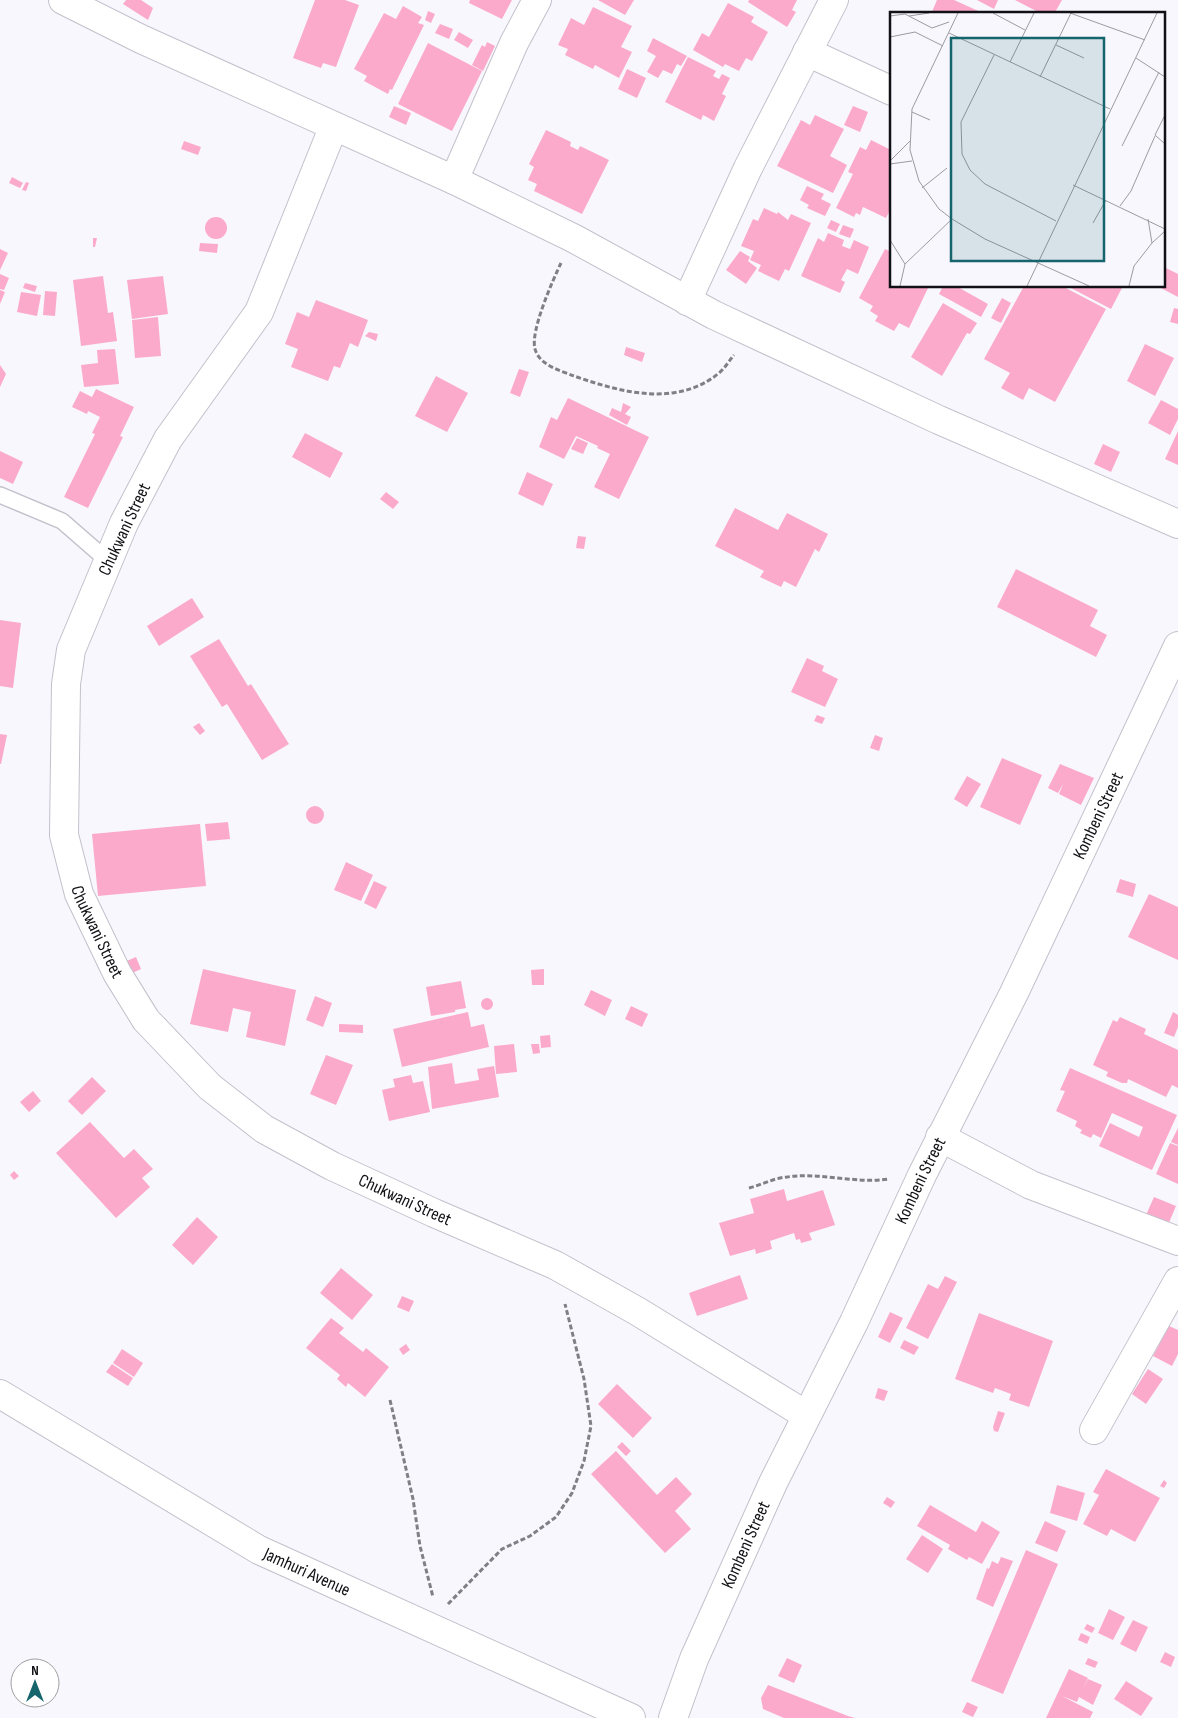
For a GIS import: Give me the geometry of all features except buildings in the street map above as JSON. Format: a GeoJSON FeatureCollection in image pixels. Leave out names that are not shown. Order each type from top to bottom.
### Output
{"type":"FeatureCollection","features":[{"type":"Feature","properties":{"kind":"street"},"geometry":{"type":"LineString","coordinates":[[63,0],[141,39],[333,128],[454,180],[573,238],[687,301],[747,330],[939,420],[1178,524]]}},
{"type":"Feature","properties":{"kind":"street"},"geometry":{"type":"LineString","coordinates":[[454,180],[514,43],[537,0]]}},
{"type":"Feature","properties":{"kind":"street"},"geometry":{"type":"LineString","coordinates":[[687,301],[748,168],[834,0]]}},
{"type":"Feature","properties":{"kind":"street"},"geometry":{"type":"LineString","coordinates":[[807,52],[890,90]]}},
{"type":"Feature","properties":{"kind":"street","name":"Chukwani Street"},"geometry":{"type":"LineString","coordinates":[[333,128],[259,312],[168,439],[124,523],[71,650],[66,684],[64,835],[79,894],[117,972],[146,1020],[210,1087],[264,1129],[332,1166],[434,1213],[555,1264],[637,1311],[806,1416]]}},
{"type":"Feature","properties":{"kind":"street","name":"Kombeni Street"},"geometry":{"type":"LineString","coordinates":[[673,1718],[694,1660],[773,1483],[854,1322],[940,1137],[1014,993],[1178,646]]}},
{"type":"Feature","properties":{"kind":"street"},"geometry":{"type":"LineString","coordinates":[[940,1137],[1031,1185],[1178,1241]]}},
{"type":"Feature","properties":{"kind":"street"},"geometry":{"type":"LineString","coordinates":[[1094,1430],[1178,1281]]}},
{"type":"Feature","properties":{"kind":"street","name":"Jamhuri Avenue"},"geometry":{"type":"LineString","coordinates":[[1,1395],[259,1550],[439,1623],[630,1718]]}},
{"type":"Feature","properties":{"kind":"lane"},"geometry":{"type":"LineString","coordinates":[[0,495],[62,521],[108,561]]}},
{"type":"Feature","properties":{"kind":"path"},"geometry":{"type":"LineString","coordinates":[[573,238],[547,292],[535,339],[535,350],[541,359],[555,369],[611,389],[649,395],[673,392],[699,385],[720,372],[734,355],[747,330]]}},
{"type":"Feature","properties":{"kind":"path"},"geometry":{"type":"LineString","coordinates":[[749,1188],[786,1177],[872,1181],[922,1175]]}},
{"type":"Feature","properties":{"kind":"path"},"geometry":{"type":"LineString","coordinates":[[439,1623],[464,1586],[502,1550],[530,1536],[556,1518],[572,1493],[584,1461],[591,1426],[584,1379],[555,1264]]}},
{"type":"Feature","properties":{"kind":"path"},"geometry":{"type":"LineString","coordinates":[[390,1400],[413,1499],[420,1546],[439,1623]]}}]}
